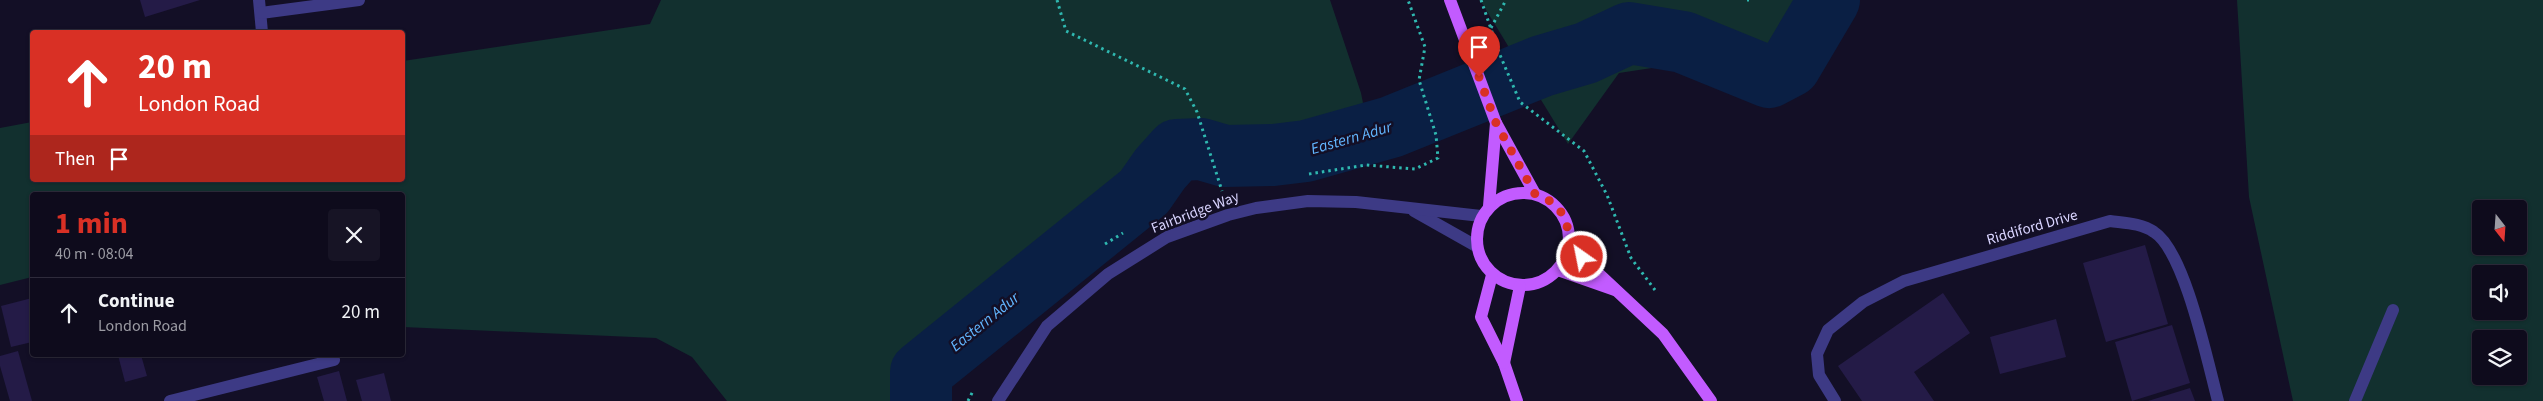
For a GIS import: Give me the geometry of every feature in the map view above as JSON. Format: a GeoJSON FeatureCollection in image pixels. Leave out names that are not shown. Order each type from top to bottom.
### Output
{"type":"FeatureCollection","features":[{"type":"Feature","properties":{"kind":"main road"},"geometry":{"type":"LineString","coordinates":[[1450,0],[1496,123],[1535,194]]}},
{"type":"Feature","properties":{"kind":"main road"},"geometry":{"type":"LineString","coordinates":[[1485,211],[1503,196],[1519,192],[1535,194],[1550,201],[1562,213],[1568,229],[1569,246],[1558,270],[1533,285],[1520,286],[1492,275],[1481,262],[1476,246],[1476,230],[1485,211],[1496,123]]}},
{"type":"Feature","properties":{"kind":"main road"},"geometry":{"type":"LineString","coordinates":[[1569,246],[1663,334],[1711,401]]}},
{"type":"Feature","properties":{"kind":"main road"},"geometry":{"type":"LineString","coordinates":[[1558,270],[1619,292]]}},
{"type":"Feature","properties":{"kind":"main road"},"geometry":{"type":"LineString","coordinates":[[1492,275],[1480,317],[1504,363],[1518,401]]}},
{"type":"Feature","properties":{"kind":"main road"},"geometry":{"type":"LineString","coordinates":[[1504,363],[1520,286]]}},
{"type":"Feature","properties":{"kind":"street"},"geometry":{"type":"LineString","coordinates":[[259,0],[262,30]]}},
{"type":"Feature","properties":{"kind":"street"},"geometry":{"type":"LineString","coordinates":[[261,13],[360,0]]}},
{"type":"Feature","properties":{"kind":"street","name":"Fairbridge Way"},"geometry":{"type":"LineString","coordinates":[[998,401],[1047,326],[1108,274],[1167,237],[1228,215],[1285,204],[1331,200],[1410,209],[1485,211]]}},
{"type":"Feature","properties":{"kind":"street","name":"Fairbridge Way"},"geometry":{"type":"LineString","coordinates":[[1410,209],[1476,246]]}},
{"type":"Feature","properties":{"kind":"street","name":"Riddiford Drive"},"geometry":{"type":"LineString","coordinates":[[1835,401],[1819,375],[1817,354],[1828,330],[1863,302],[1904,281],[2110,222],[2144,227],[2156,232],[2175,259],[2186,286],[2218,401]]}},
{"type":"Feature","properties":{"kind":"street"},"geometry":{"type":"LineString","coordinates":[[2356,401],[2393,310]]}},
{"type":"Feature","properties":{"kind":"street"},"geometry":{"type":"LineString","coordinates":[[170,401],[185,399],[334,360]]}},
{"type":"Feature","properties":{"kind":"path"},"geometry":{"type":"LineString","coordinates":[[1057,0],[1066,31],[1185,89],[1197,112],[1222,192],[1231,189]]}},
{"type":"Feature","properties":{"kind":"path"},"geometry":{"type":"LineString","coordinates":[[1307,175],[1366,165],[1415,169],[1438,158],[1436,136],[1419,80],[1425,46],[1408,0]]}},
{"type":"Feature","properties":{"kind":"path"},"geometry":{"type":"LineString","coordinates":[[1480,0],[1520,102],[1584,151],[1607,195],[1631,258]]}},
{"type":"Feature","properties":{"kind":"path"},"geometry":{"type":"LineString","coordinates":[[1491,28],[1506,0]]}},
{"type":"Feature","properties":{"kind":"green space"},"geometry":{"type":"Polygon","coordinates":[[[661,0],[1330,0],[1361,93],[1369,133],[1179,142],[1113,221],[1051,268],[968,338],[906,401],[727,401],[692,357],[656,338],[405,327],[405,192],[30,192],[30,278],[0,285],[0,128],[30,122],[30,182],[405,182],[405,61],[650,24],[661,0]]]}},
{"type":"Feature","properties":{"kind":"green space"},"geometry":{"type":"Polygon","coordinates":[[[1480,0],[1795,0],[1763,51],[1619,73],[1568,144],[1480,0]]]}},
{"type":"Feature","properties":{"kind":"green space"},"geometry":{"type":"Polygon","coordinates":[[[2237,0],[2543,0],[2543,401],[2293,401],[2249,197],[2237,0]]]}},
{"type":"Feature","properties":{"kind":"building"},"geometry":{"type":"Polygon","coordinates":[[[140,0],[200,0],[145,17],[140,0]]]}},
{"type":"Feature","properties":{"kind":"building"},"geometry":{"type":"Polygon","coordinates":[[[2145,245],[2168,324],[2106,342],[2083,263],[2145,245]]]}},
{"type":"Feature","properties":{"kind":"building"},"geometry":{"type":"Polygon","coordinates":[[[1943,293],[1970,333],[1914,372],[1934,401],[1862,401],[1838,366],[1943,293]]]}},
{"type":"Feature","properties":{"kind":"building"},"geometry":{"type":"Polygon","coordinates":[[[30,299],[30,342],[11,347],[1,306],[30,299]]]}},
{"type":"Feature","properties":{"kind":"building"},"geometry":{"type":"Polygon","coordinates":[[[2056,319],[2066,357],[2000,374],[1990,337],[2056,319]]]}},
{"type":"Feature","properties":{"kind":"building"},"geometry":{"type":"Polygon","coordinates":[[[2172,325],[2190,383],[2132,401],[2115,342],[2172,325]]]}},
{"type":"Feature","properties":{"kind":"building"},"geometry":{"type":"Polygon","coordinates":[[[18,351],[32,401],[10,401],[0,366],[0,356],[18,351]]]}},
{"type":"Feature","properties":{"kind":"building"},"geometry":{"type":"Polygon","coordinates":[[[119,357],[142,357],[147,376],[125,382],[119,357]]]}},
{"type":"Feature","properties":{"kind":"building"},"geometry":{"type":"Polygon","coordinates":[[[339,371],[347,401],[324,401],[317,377],[339,371]]]}},
{"type":"Feature","properties":{"kind":"building"},"geometry":{"type":"Polygon","coordinates":[[[384,373],[391,401],[362,401],[356,380],[384,373]]]}},
{"type":"Feature","properties":{"kind":"building"},"geometry":{"type":"Polygon","coordinates":[[[2190,388],[2195,401],[2148,401],[2190,388]]]}},
{"type":"Feature","properties":{"kind":"waterway","name":"Eastern Adur"},"geometry":{"type":"LineString","coordinates":[[921,401],[921,372],[1144,192],[1160,169],[1177,150],[1201,149],[1225,156],[1273,155],[1306,151],[1391,127],[1542,66],[1586,53],[1629,33],[1683,42],[1769,77],[1790,66],[1829,0]]}},
{"type":"Feature","properties":{"kind":"route"},"geometry":{"type":"LineString","coordinates":[[1479,77],[1496,123],[1535,194],[1550,201],[1562,213],[1568,229],[1569,246],[1582,257]]}}]}
